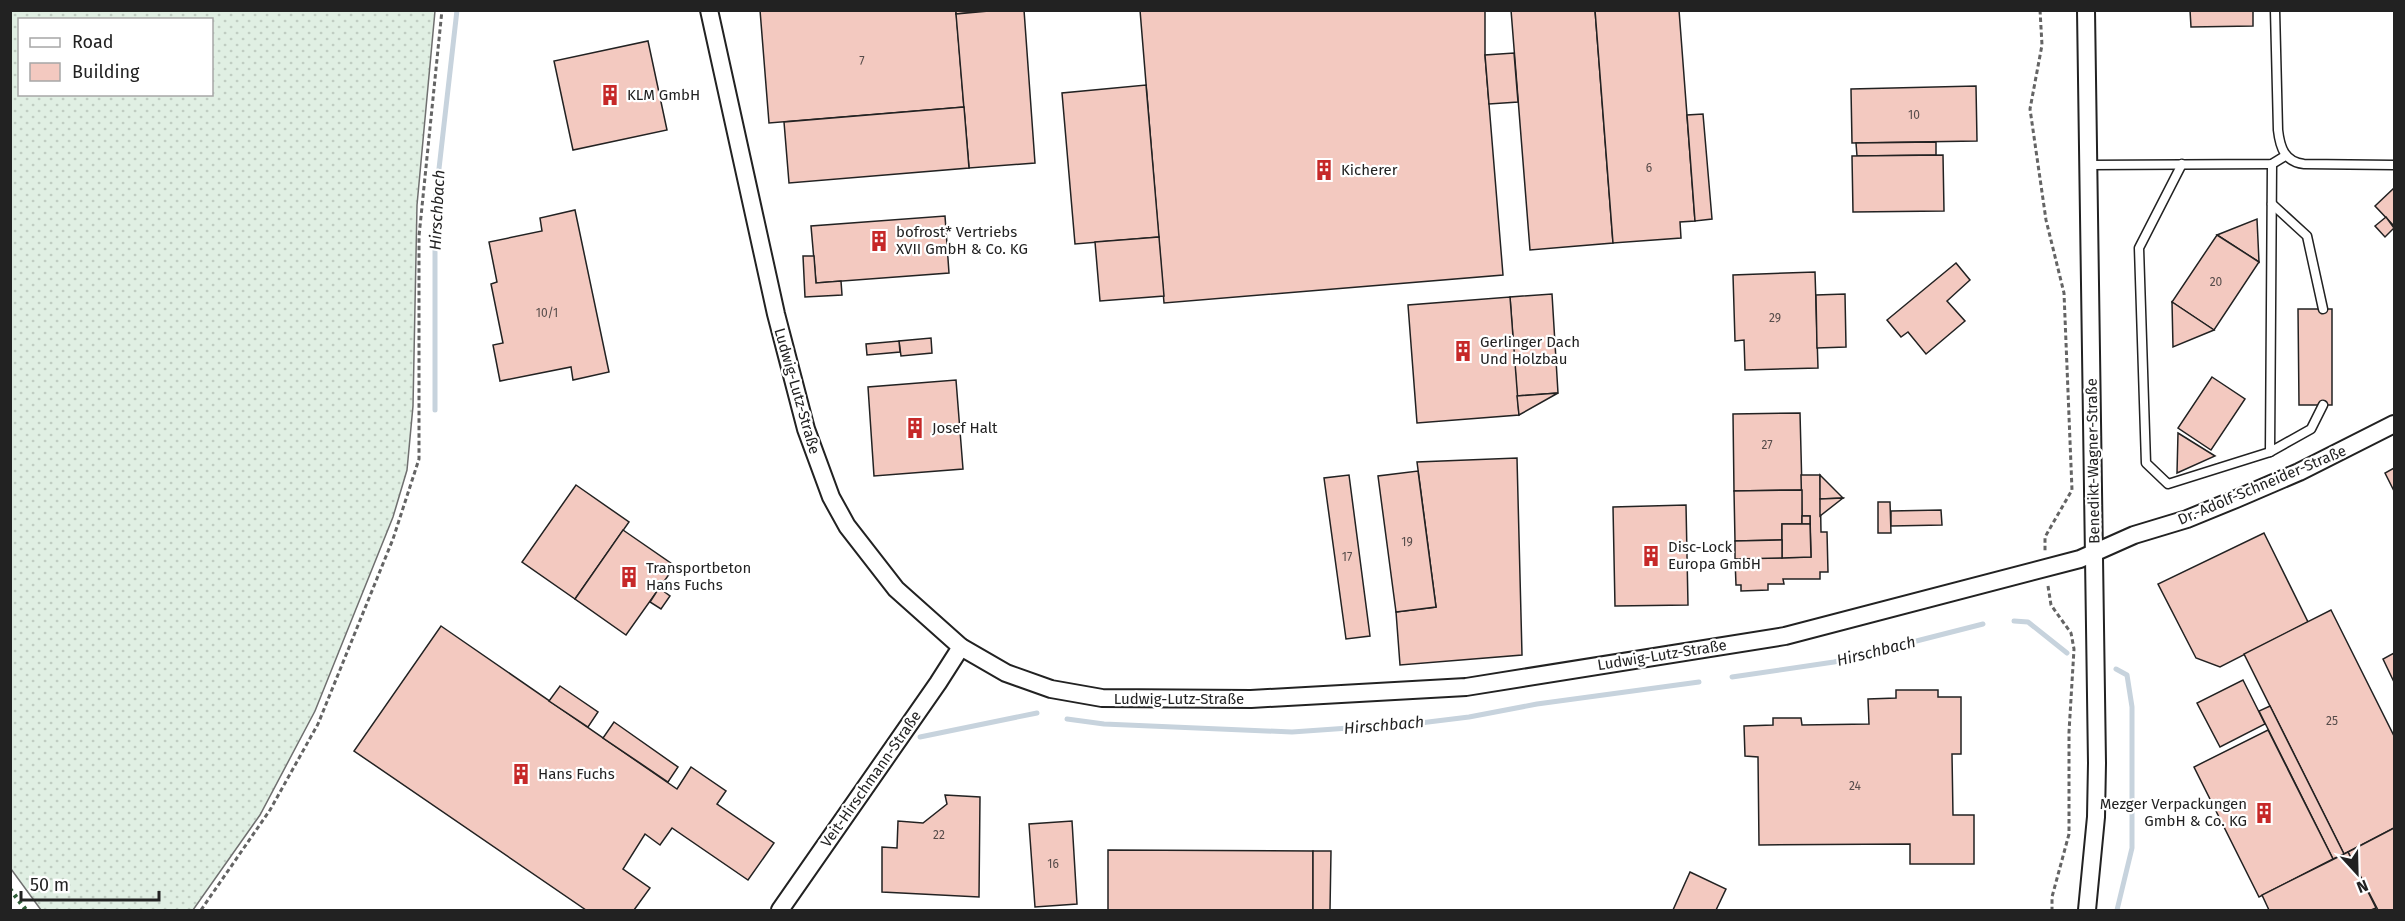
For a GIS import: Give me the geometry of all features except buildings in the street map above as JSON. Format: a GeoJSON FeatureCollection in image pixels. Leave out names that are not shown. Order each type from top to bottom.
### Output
{"type":"FeatureCollection","features":[{"type":"Feature","properties":{"kind":"street","name":"Ludwig-Lutz-Straße"},"geometry":{"type":"LineString","coordinates":[[709,10],[776,314],[806,429],[820,472],[847,526],[896,589],[960,647],[1006,673],[1042,686],[1102,698],[1251,699],[1466,687],[1785,636],[2080,559],[2094,552]]}},
{"type":"Feature","properties":{"kind":"street","name":"Benedikt-Wagner-Straße"},"geometry":{"type":"LineString","coordinates":[[2086,10],[2097,763],[2096,817],[2087,910]]}},
{"type":"Feature","properties":{"kind":"street","name":"Dr.-Adolf-Schneider-Straße"},"geometry":{"type":"LineString","coordinates":[[2094,552],[2236,499],[2300,472],[2394,424]]}},
{"type":"Feature","properties":{"kind":"street","name":"Veit-Hirschmann-Straße"},"geometry":{"type":"LineString","coordinates":[[780,910],[938,683],[960,647]]}},
{"type":"Feature","properties":{"kind":"lane"},"geometry":{"type":"LineString","coordinates":[[2275,10],[2278,130],[2279,143],[2285,156],[2295,163],[2304,164],[2394,165]]}},
{"type":"Feature","properties":{"kind":"lane"},"geometry":{"type":"LineString","coordinates":[[2090,165],[2272,164],[2285,156]]}},
{"type":"Feature","properties":{"kind":"lane"},"geometry":{"type":"LineString","coordinates":[[2182,164],[2139,248],[2146,463],[2168,484],[2270,452],[2311,429],[2323,405]]}},
{"type":"Feature","properties":{"kind":"lane"},"geometry":{"type":"LineString","coordinates":[[2270,452],[2272,164]]}},
{"type":"Feature","properties":{"kind":"lane"},"geometry":{"type":"LineString","coordinates":[[2272,204],[2307,236],[2323,309]]}},
{"type":"Feature","properties":{"kind":"path"},"geometry":{"type":"LineString","coordinates":[[201,910],[270,810],[318,724],[393,539],[419,459],[419,236],[442,10]]}},
{"type":"Feature","properties":{"kind":"path"},"geometry":{"type":"LineString","coordinates":[[2040,10],[2042,45],[2030,109],[2046,220],[2064,292],[2072,490],[2045,537],[2051,605],[2071,633],[2074,649],[2068,732],[2069,834],[2052,897],[2052,910]]}},
{"type":"Feature","properties":{"kind":"green space"},"geometry":{"type":"Polygon","coordinates":[[[11,10],[435,11],[417,205],[413,406],[407,470],[393,517],[315,711],[260,815],[193,910],[41,910],[11,869],[11,10]]]}},
{"type":"Feature","properties":{"kind":"waterway","name":"Hirschbach"},"geometry":{"type":"LineString","coordinates":[[435,410],[435,204],[457,10]]}},
{"type":"Feature","properties":{"kind":"waterway","name":"Hirschbach"},"geometry":{"type":"LineString","coordinates":[[2014,621],[2028,622],[2067,653]]}},
{"type":"Feature","properties":{"kind":"waterway","name":"Hirschbach"},"geometry":{"type":"LineString","coordinates":[[1732,677],[1834,662],[1983,624]]}},
{"type":"Feature","properties":{"kind":"waterway","name":"Hirschbach"},"geometry":{"type":"LineString","coordinates":[[2116,669],[2127,675],[2132,707],[2132,848],[2117,910]]}},
{"type":"Feature","properties":{"kind":"waterway","name":"Hirschbach"},"geometry":{"type":"LineString","coordinates":[[1067,719],[1104,724],[1292,732],[1420,723],[1469,717],[1537,704],[1699,682]]}},
{"type":"Feature","properties":{"kind":"waterway","name":"Hirschbach"},"geometry":{"type":"LineString","coordinates":[[920,737],[1037,713]]}},
{"type":"Feature","properties":{"kind":"hedge"},"geometry":{"type":"LineString","coordinates":[[10,889],[26,910]]}},
{"type":"Feature","properties":{"kind":"place","name":"KLM GmbH"},"geometry":{"type":"Point","coordinates":[610,95]}},
{"type":"Feature","properties":{"kind":"place","name":"Kicherer"},"geometry":{"type":"Point","coordinates":[1324,170]}},
{"type":"Feature","properties":{"kind":"place","name":"bofrost* Vertriebs XVII GmbH & Co. KG"},"geometry":{"type":"Point","coordinates":[879,241]}},
{"type":"Feature","properties":{"kind":"place","name":"Gerlinger Dach Und Holzbau"},"geometry":{"type":"Point","coordinates":[1463,351]}},
{"type":"Feature","properties":{"kind":"place","name":"Josef Halt"},"geometry":{"type":"Point","coordinates":[915,428]}},
{"type":"Feature","properties":{"kind":"place","name":"Disc-Lock Europa GmbH"},"geometry":{"type":"Point","coordinates":[1651,556]}},
{"type":"Feature","properties":{"kind":"place","name":"Transportbeton Hans Fuchs"},"geometry":{"type":"Point","coordinates":[629,577]}},
{"type":"Feature","properties":{"kind":"place","name":"Hans Fuchs"},"geometry":{"type":"Point","coordinates":[521,774]}},
{"type":"Feature","properties":{"kind":"place","name":"Mezger Verpackungen GmbH & Co. KG"},"geometry":{"type":"Point","coordinates":[2264,813]}}]}
